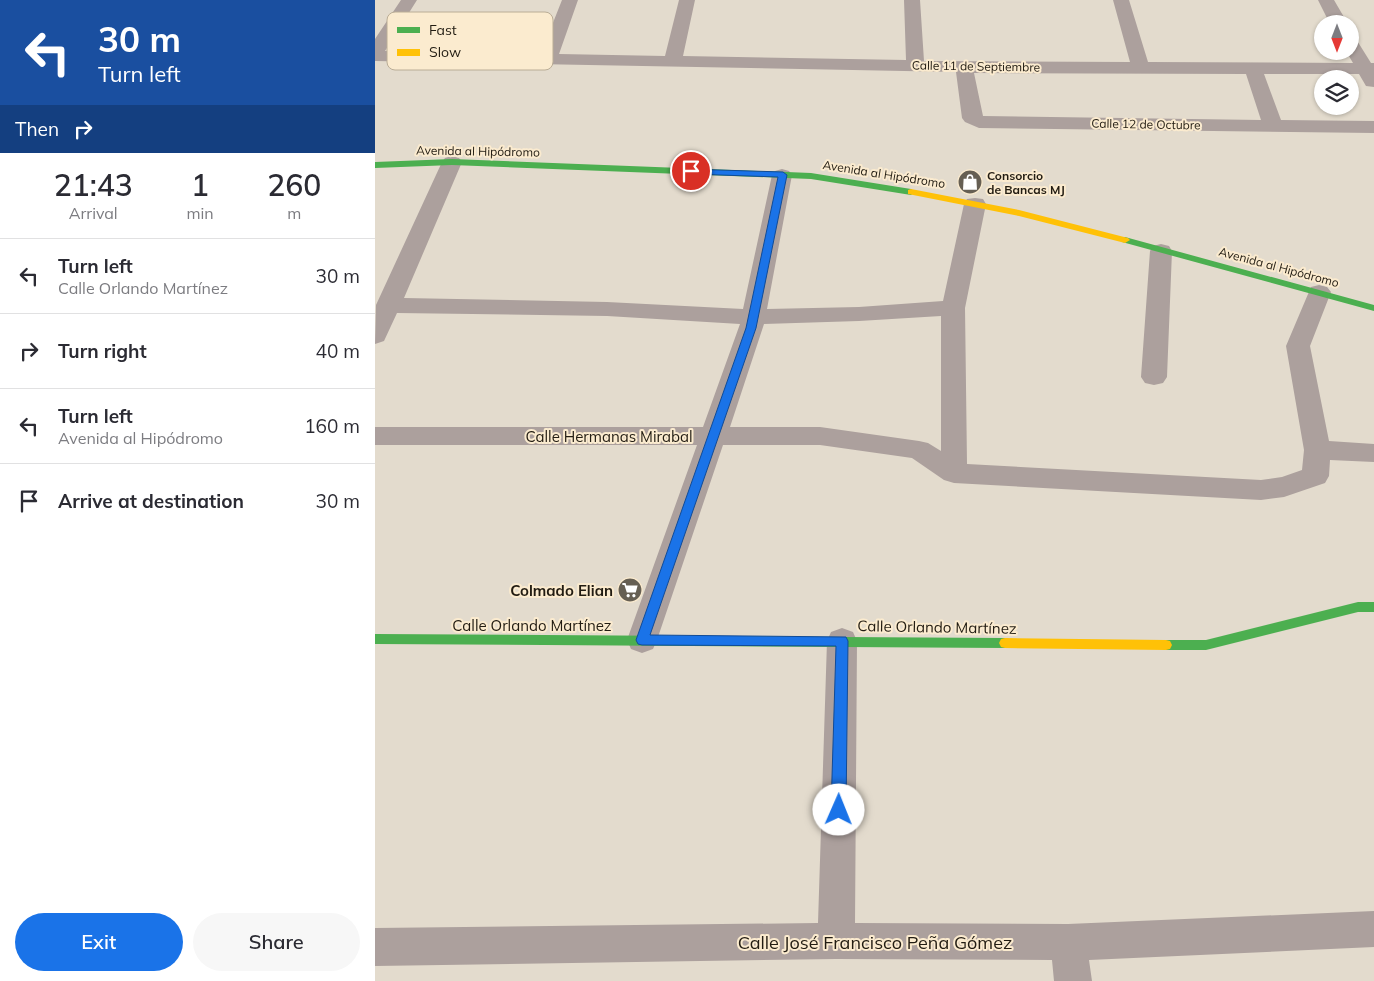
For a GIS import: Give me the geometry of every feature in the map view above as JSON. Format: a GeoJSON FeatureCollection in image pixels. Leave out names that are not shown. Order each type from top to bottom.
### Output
{"type":"FeatureCollection","features":[{"type":"Feature","properties":{"kind":"street"},"geometry":{"type":"LineString","coordinates":[[402,12],[409,0]]}},
{"type":"Feature","properties":{"kind":"street"},"geometry":{"type":"LineString","coordinates":[[553,46],[570,0]]}},
{"type":"Feature","properties":{"kind":"street"},"geometry":{"type":"LineString","coordinates":[[673,62],[687,0]]}},
{"type":"Feature","properties":{"kind":"street"},"geometry":{"type":"LineString","coordinates":[[912,0],[915,66]]}},
{"type":"Feature","properties":{"kind":"street"},"geometry":{"type":"LineString","coordinates":[[1121,0],[1140,68]]}},
{"type":"Feature","properties":{"kind":"street"},"geometry":{"type":"LineString","coordinates":[[1326,0],[1334,15]]}},
{"type":"Feature","properties":{"kind":"street"},"geometry":{"type":"LineString","coordinates":[[375,55],[387,36]]}},
{"type":"Feature","properties":{"kind":"street"},"geometry":{"type":"LineString","coordinates":[[1359,56],[1371,74]]}},
{"type":"Feature","properties":{"kind":"street","name":"Calle 11 de Septiembre"},"geometry":{"type":"LineString","coordinates":[[553,59],[964,67],[1253,68],[1371,74]]}},
{"type":"Feature","properties":{"kind":"street","name":"Calle 12 de Octubre"},"geometry":{"type":"LineString","coordinates":[[964,67],[972,118],[979,122],[1374,127]]}},
{"type":"Feature","properties":{"kind":"street"},"geometry":{"type":"LineString","coordinates":[[1253,68],[1273,126]]}},
{"type":"Feature","properties":{"kind":"street"},"geometry":{"type":"LineString","coordinates":[[375,336],[382,311],[452,162]]}},
{"type":"Feature","properties":{"kind":"street","name":"Avenida al Hipódromo"},"geometry":{"type":"LineString","coordinates":[[375,165],[452,162],[811,176],[975,204],[1077,227],[1374,308]]}},
{"type":"Feature","properties":{"kind":"street"},"geometry":{"type":"LineString","coordinates":[[642,640],[714,437],[753,317],[783,175]]}},
{"type":"Feature","properties":{"kind":"street"},"geometry":{"type":"LineString","coordinates":[[975,204],[953,308],[954,473],[1261,490],[1284,487],[1315,476],[1317,450],[1298,346],[1319,292]]}},
{"type":"Feature","properties":{"kind":"street"},"geometry":{"type":"LineString","coordinates":[[1154,377],[1161,250]]}},
{"type":"Feature","properties":{"kind":"street"},"geometry":{"type":"LineString","coordinates":[[382,311],[607,309],[753,317],[859,314],[953,308]]}},
{"type":"Feature","properties":{"kind":"street","name":"Calle Hermanas Mirabal"},"geometry":{"type":"LineString","coordinates":[[375,436],[820,436],[919,450],[954,473]]}},
{"type":"Feature","properties":{"kind":"street"},"geometry":{"type":"LineString","coordinates":[[1317,450],[1374,453]]}},
{"type":"Feature","properties":{"kind":"street","name":"Calle Orlando Martínez"},"geometry":{"type":"LineString","coordinates":[[375,639],[1206,645],[1358,608],[1374,607]]}},
{"type":"Feature","properties":{"kind":"street"},"geometry":{"type":"LineString","coordinates":[[836,941],[842,641]]}},
{"type":"Feature","properties":{"kind":"street","name":"Calle José Francisco Peña Gómez"},"geometry":{"type":"LineString","coordinates":[[375,948],[836,941],[1067,942],[1374,930]]}},
{"type":"Feature","properties":{"kind":"street"},"geometry":{"type":"LineString","coordinates":[[1067,942],[1073,981]]}},
{"type":"Feature","properties":{"kind":"traffic: fast"},"geometry":{"type":"LineString","coordinates":[[375,165],[452,162],[811,176],[911,192]]}},
{"type":"Feature","properties":{"kind":"traffic: fast"},"geometry":{"type":"LineString","coordinates":[[1125,240],[1374,308]]}},
{"type":"Feature","properties":{"kind":"traffic: fast"},"geometry":{"type":"LineString","coordinates":[[1166,645],[1206,645],[1358,607],[1374,607]]}},
{"type":"Feature","properties":{"kind":"traffic: fast"},"geometry":{"type":"LineString","coordinates":[[375,639],[1005,643]]}},
{"type":"Feature","properties":{"kind":"traffic: slow"},"geometry":{"type":"LineString","coordinates":[[911,192],[1019,213],[1125,240]]}},
{"type":"Feature","properties":{"kind":"traffic: slow"},"geometry":{"type":"LineString","coordinates":[[1005,643],[1166,645]]}},
{"type":"Feature","properties":{"kind":"place","name":"Consorcio de Bancas MJ"},"geometry":{"type":"Point","coordinates":[970,182]}},
{"type":"Feature","properties":{"kind":"place","name":"Colmado Elian"},"geometry":{"type":"Point","coordinates":[630,590]}},
{"type":"Feature","properties":{"kind":"route"},"geometry":{"type":"LineString","coordinates":[[691,171],[783,175],[777,196],[751,328],[642,640],[842,641],[839,810]]}}]}
